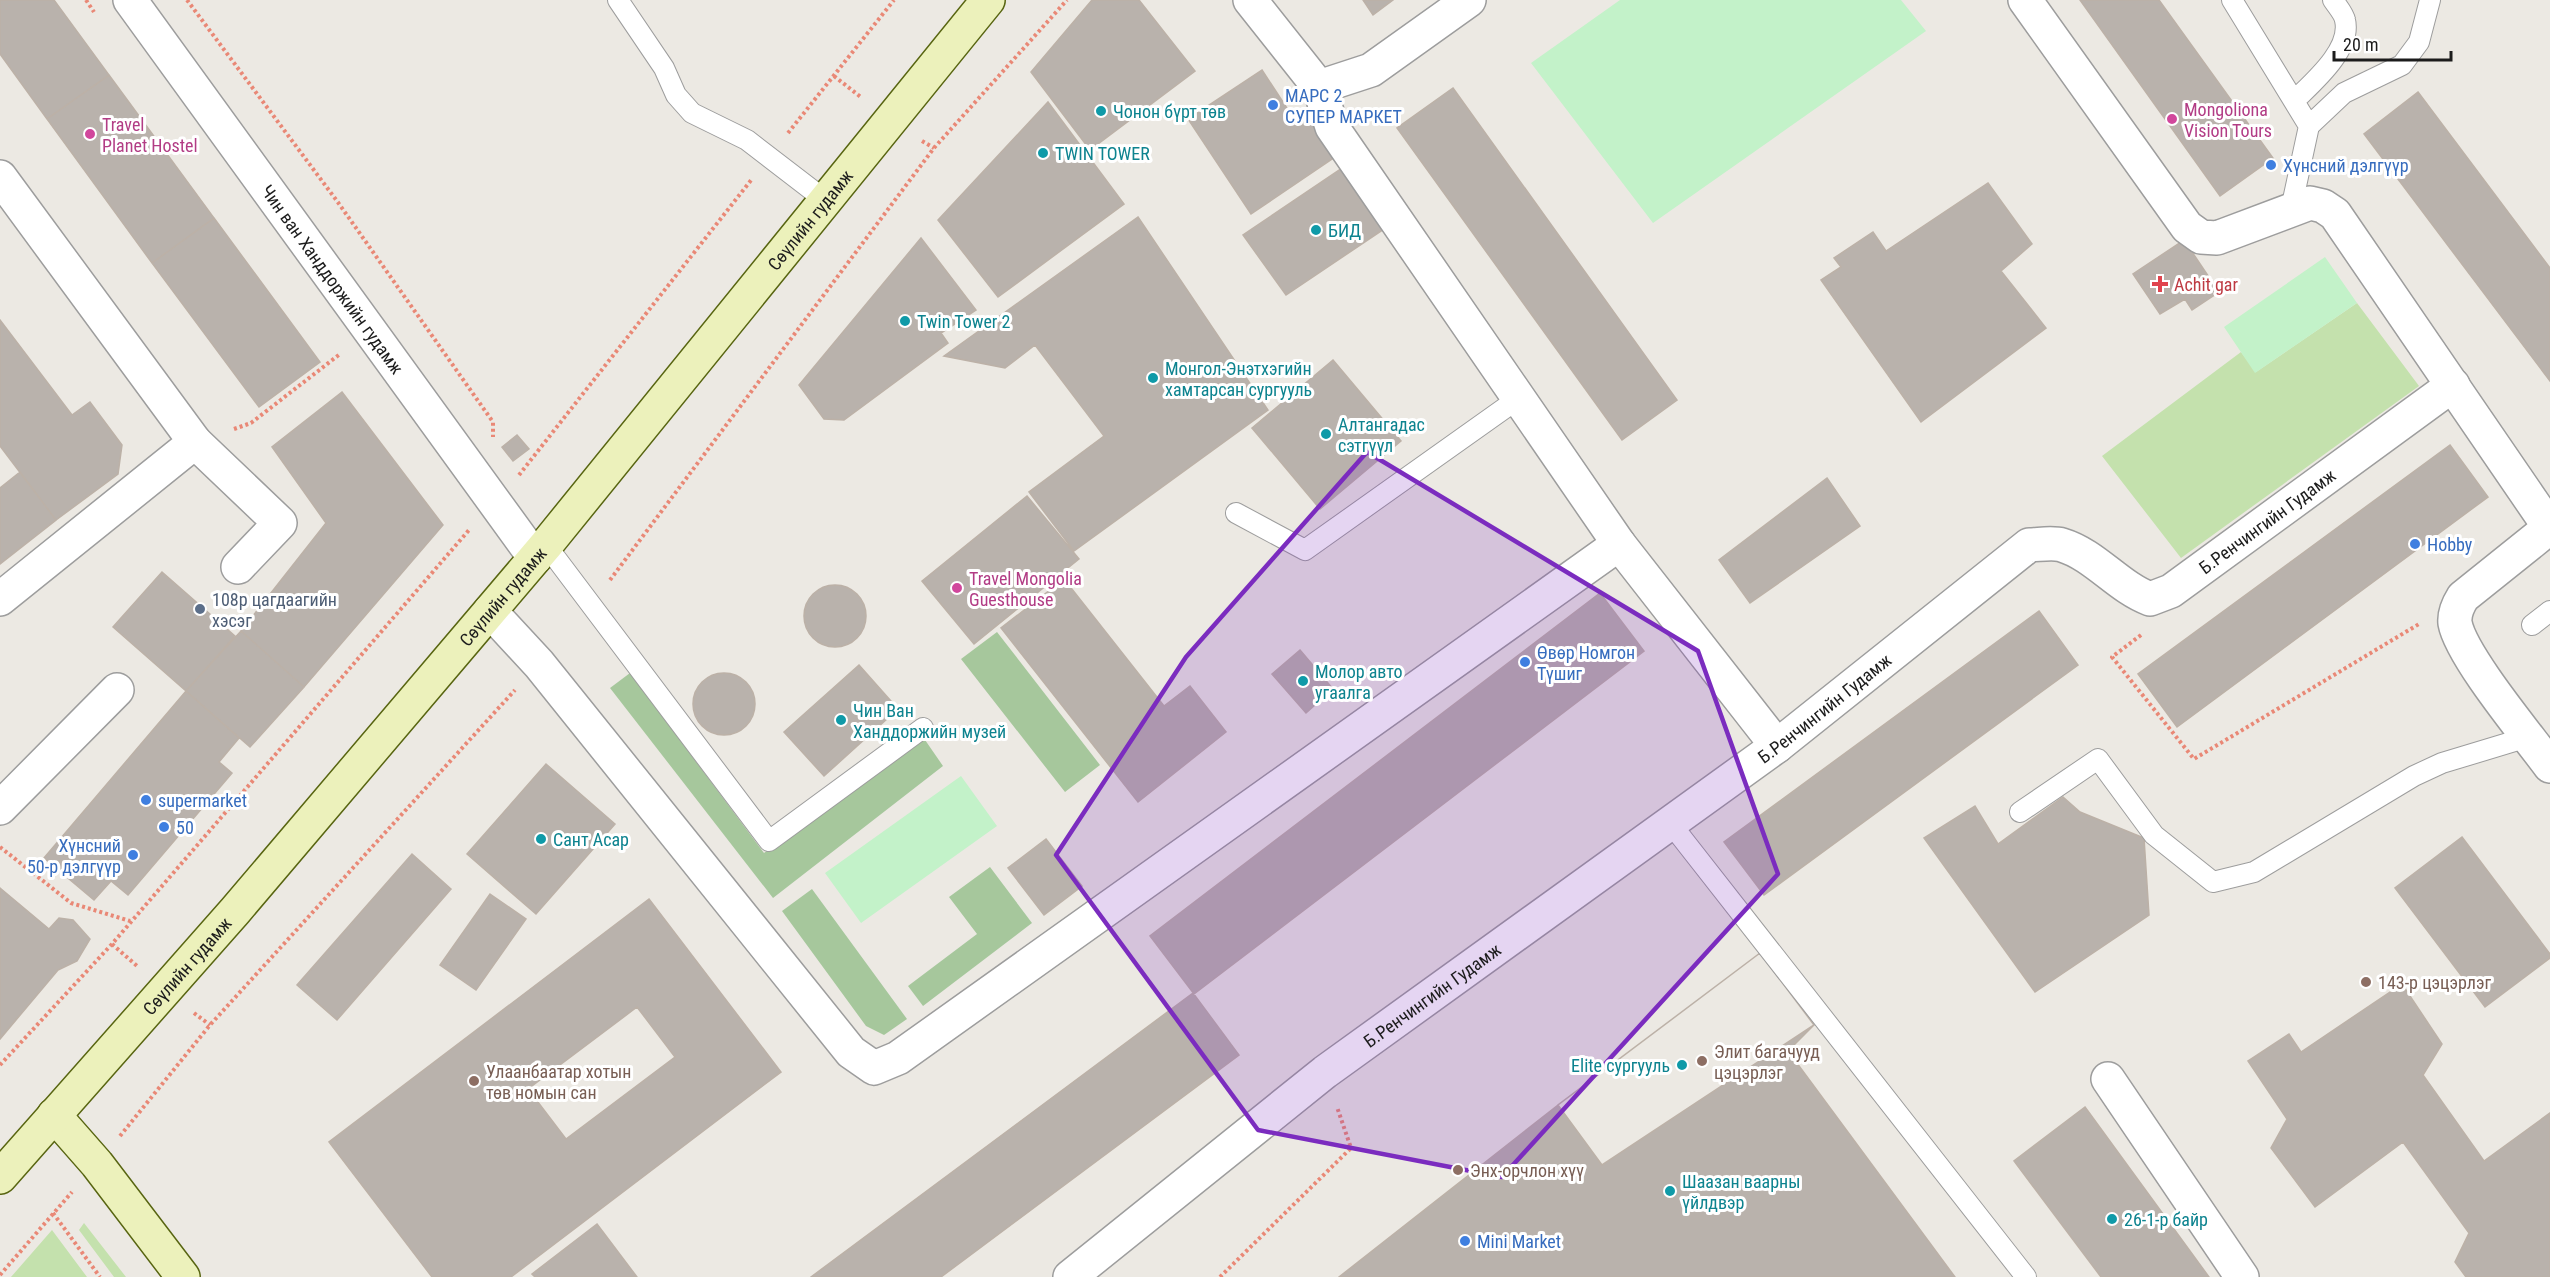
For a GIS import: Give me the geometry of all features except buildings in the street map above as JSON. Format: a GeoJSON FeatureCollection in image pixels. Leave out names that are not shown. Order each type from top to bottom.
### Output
{"type":"FeatureCollection","features":[{"type":"Feature","properties":{"kind":"main road","name":"Сөүлийн гудамж"},"geometry":{"type":"LineString","coordinates":[[0,1177],[236,911],[540,551],[988,0]]}},
{"type":"Feature","properties":{"kind":"main road"},"geometry":{"type":"LineString","coordinates":[[54,1116],[97,1164],[183,1277]]}},
{"type":"Feature","properties":{"kind":"street","name":"Чин ван Ханддоржийн гудамж"},"geometry":{"type":"LineString","coordinates":[[130,0],[540,551]]}},
{"type":"Feature","properties":{"kind":"street"},"geometry":{"type":"LineString","coordinates":[[1250,0],[1320,87],[1332,127],[1619,544],[1778,746]]}},
{"type":"Feature","properties":{"kind":"street"},"geometry":{"type":"LineString","coordinates":[[1320,87],[1371,70],[1469,0]]}},
{"type":"Feature","properties":{"kind":"street"},"geometry":{"type":"LineString","coordinates":[[2025,0],[2187,227],[2201,237],[2217,238],[2310,203],[2323,206],[2335,214],[2453,385],[2550,528],[2463,597],[2456,609],[2455,622],[2469,654],[2550,766]]}},
{"type":"Feature","properties":{"kind":"street"},"geometry":{"type":"LineString","coordinates":[[0,177],[195,442],[280,523],[238,567]]}},
{"type":"Feature","properties":{"kind":"street","name":"Б.Ренчингийн Гудамж"},"geometry":{"type":"LineString","coordinates":[[1070,1277],[1325,1072],[1778,746],[2029,545],[2061,545],[2100,567],[2132,592],[2150,599],[2170,591],[2453,385]]}},
{"type":"Feature","properties":{"kind":"street"},"geometry":{"type":"LineString","coordinates":[[0,599],[195,442]]}},
{"type":"Feature","properties":{"kind":"street"},"geometry":{"type":"LineString","coordinates":[[489,611],[538,664],[851,1052],[874,1068],[898,1058],[1619,544]]}},
{"type":"Feature","properties":{"kind":"street"},"geometry":{"type":"LineString","coordinates":[[0,808],[117,690]]}},
{"type":"Feature","properties":{"kind":"street"},"geometry":{"type":"LineString","coordinates":[[2108,1079],[2242,1277]]}},
{"type":"Feature","properties":{"kind":"lane"},"geometry":{"type":"LineString","coordinates":[[618,0],[663,68],[676,95],[692,113],[747,140],[825,200]]}},
{"type":"Feature","properties":{"kind":"lane"},"geometry":{"type":"LineString","coordinates":[[2232,0],[2309,126]]}},
{"type":"Feature","properties":{"kind":"lane"},"geometry":{"type":"LineString","coordinates":[[2291,209],[2309,126],[2344,93],[2402,65],[2419,42],[2430,0]]}},
{"type":"Feature","properties":{"kind":"lane"},"geometry":{"type":"LineString","coordinates":[[2294,101],[2332,62],[2345,38],[2346,20],[2329,1]]}},
{"type":"Feature","properties":{"kind":"lane"},"geometry":{"type":"LineString","coordinates":[[1236,513],[1305,550],[1519,398]]}},
{"type":"Feature","properties":{"kind":"lane"},"geometry":{"type":"LineString","coordinates":[[540,551],[591,605],[769,841],[923,728]]}},
{"type":"Feature","properties":{"kind":"lane"},"geometry":{"type":"LineString","coordinates":[[2532,626],[2550,612]]}},
{"type":"Feature","properties":{"kind":"lane"},"geometry":{"type":"LineString","coordinates":[[2020,812],[2098,759],[2154,835],[2213,882],[2254,872],[2414,776],[2442,764],[2528,737]]}},
{"type":"Feature","properties":{"kind":"lane"},"geometry":{"type":"LineString","coordinates":[[1671,824],[2026,1277]]}},
{"type":"Feature","properties":{"kind":"path"},"geometry":{"type":"LineString","coordinates":[[188,0],[337,201],[493,422],[494,447]]}},
{"type":"Feature","properties":{"kind":"path"},"geometry":{"type":"LineString","coordinates":[[512,468],[518,476],[894,0]]}},
{"type":"Feature","properties":{"kind":"path"},"geometry":{"type":"LineString","coordinates":[[591,605],[934,148],[1067,0]]}},
{"type":"Feature","properties":{"kind":"path"},"geometry":{"type":"LineString","coordinates":[[195,442],[251,423],[340,354]]}},
{"type":"Feature","properties":{"kind":"path"},"geometry":{"type":"LineString","coordinates":[[2149,628],[2112,657],[2194,759],[2463,597]]}},
{"type":"Feature","properties":{"kind":"path"},"geometry":{"type":"LineString","coordinates":[[210,1025],[538,664]]}},
{"type":"Feature","properties":{"kind":"path"},"geometry":{"type":"LineString","coordinates":[[0,847],[71,903],[130,921]]}},
{"type":"Feature","properties":{"kind":"path"},"geometry":{"type":"LineString","coordinates":[[1220,1277],[1351,1148],[1325,1072]]}},
{"type":"Feature","properties":{"kind":"path"},"geometry":{"type":"LineString","coordinates":[[53,1213],[100,1277]]}},
{"type":"Feature","properties":{"kind":"highlighted area"},"geometry":{"type":"Polygon","coordinates":[[[1367,452],[1698,651],[1778,874],[1502,1177],[1258,1130],[1056,855],[1186,657],[1367,452]]]}},
{"type":"Feature","properties":{"kind":"green space"},"geometry":{"type":"Polygon","coordinates":[[[1620,0],[1901,0],[1926,31],[1653,223],[1531,63],[1620,0]]]}},
{"type":"Feature","properties":{"kind":"green space"},"geometry":{"type":"Polygon","coordinates":[[[2325,257],[2357,303],[2255,373],[2224,327],[2325,257]]]}},
{"type":"Feature","properties":{"kind":"green space"},"geometry":{"type":"Polygon","coordinates":[[[2357,303],[2419,386],[2181,558],[2102,456],[2241,352],[2256,372],[2357,303]]]}},
{"type":"Feature","properties":{"kind":"green space"},"geometry":{"type":"Polygon","coordinates":[[[997,632],[1100,765],[1065,792],[961,659],[997,632]]]}},
{"type":"Feature","properties":{"kind":"green space"},"geometry":{"type":"Polygon","coordinates":[[[630,673],[764,853],[923,737],[943,766],[773,898],[610,688],[630,673]]]}},
{"type":"Feature","properties":{"kind":"green space"},"geometry":{"type":"Polygon","coordinates":[[[961,776],[997,826],[861,923],[825,873],[961,776]]]}},
{"type":"Feature","properties":{"kind":"green space"},"geometry":{"type":"Polygon","coordinates":[[[990,867],[1032,923],[923,1006],[908,986],[977,934],[949,897],[990,867]]]}},
{"type":"Feature","properties":{"kind":"green space"},"geometry":{"type":"Polygon","coordinates":[[[812,889],[907,1019],[884,1035],[866,1026],[782,911],[812,889]]]}},
{"type":"Feature","properties":{"kind":"green space"},"geometry":{"type":"Polygon","coordinates":[[[84,1223],[126,1277],[114,1277],[79,1230],[84,1223]]]}},
{"type":"Feature","properties":{"kind":"green space"},"geometry":{"type":"Polygon","coordinates":[[[52,1230],[87,1277],[11,1277],[52,1230]]]}},
{"type":"Feature","properties":{"kind":"place","name":"МАРС 2 СУПЕР МАРКЕТ"},"geometry":{"type":"Point","coordinates":[1273,105]}},
{"type":"Feature","properties":{"kind":"place","name":"Чонон бүрт төв"},"geometry":{"type":"Point","coordinates":[1101,111]}},
{"type":"Feature","properties":{"kind":"place","name":"Mongoliona Vision Tours"},"geometry":{"type":"Point","coordinates":[2172,119]}},
{"type":"Feature","properties":{"kind":"place","name":"Travel Planet Hostel"},"geometry":{"type":"Point","coordinates":[90,134]}},
{"type":"Feature","properties":{"kind":"place","name":"TWIN TOWER"},"geometry":{"type":"Point","coordinates":[1043,153]}},
{"type":"Feature","properties":{"kind":"place","name":"Хүнсний дэлгүүр"},"geometry":{"type":"Point","coordinates":[2271,165]}},
{"type":"Feature","properties":{"kind":"place","name":"БИД"},"geometry":{"type":"Point","coordinates":[1316,230]}},
{"type":"Feature","properties":{"kind":"place","name":"Achit gar"},"geometry":{"type":"Point","coordinates":[2160,284]}},
{"type":"Feature","properties":{"kind":"place","name":"Twin Tower 2"},"geometry":{"type":"Point","coordinates":[905,321]}},
{"type":"Feature","properties":{"kind":"place","name":"Монгол-Энэтхэгийн хамтарсан сургууль"},"geometry":{"type":"Point","coordinates":[1153,378]}},
{"type":"Feature","properties":{"kind":"place","name":"Алтангадас сэтгүүл"},"geometry":{"type":"Point","coordinates":[1326,434]}},
{"type":"Feature","properties":{"kind":"place","name":"Hobby"},"geometry":{"type":"Point","coordinates":[2415,544]}},
{"type":"Feature","properties":{"kind":"place","name":"Travel Mongolia Guesthouse"},"geometry":{"type":"Point","coordinates":[957,588]}},
{"type":"Feature","properties":{"kind":"place","name":"108р цагдаагийн хэсэг"},"geometry":{"type":"Point","coordinates":[200,609]}},
{"type":"Feature","properties":{"kind":"place","name":"Өвөр Номгон Түшиг"},"geometry":{"type":"Point","coordinates":[1525,662]}},
{"type":"Feature","properties":{"kind":"place","name":"Молор авто угаалга"},"geometry":{"type":"Point","coordinates":[1303,681]}},
{"type":"Feature","properties":{"kind":"place","name":"Чин Ван Ханддоржийн музей"},"geometry":{"type":"Point","coordinates":[841,720]}},
{"type":"Feature","properties":{"kind":"place","name":"supermarket"},"geometry":{"type":"Point","coordinates":[146,800]}},
{"type":"Feature","properties":{"kind":"place","name":"50"},"geometry":{"type":"Point","coordinates":[164,827]}},
{"type":"Feature","properties":{"kind":"place","name":"Сант Асар"},"geometry":{"type":"Point","coordinates":[541,839]}},
{"type":"Feature","properties":{"kind":"place","name":"Хүнсний 50-р дэлгүүр"},"geometry":{"type":"Point","coordinates":[133,855]}},
{"type":"Feature","properties":{"kind":"place","name":"143-р цэцэрлэг"},"geometry":{"type":"Point","coordinates":[2366,982]}},
{"type":"Feature","properties":{"kind":"place","name":"Элит багачууд цэцэрлэг"},"geometry":{"type":"Point","coordinates":[1702,1061]}},
{"type":"Feature","properties":{"kind":"place","name":"Elite сургууль"},"geometry":{"type":"Point","coordinates":[1682,1065]}},
{"type":"Feature","properties":{"kind":"place","name":"Улаанбаатар хотын төв номын сан"},"geometry":{"type":"Point","coordinates":[474,1081]}},
{"type":"Feature","properties":{"kind":"place","name":"Энх-орчлон хүү"},"geometry":{"type":"Point","coordinates":[1458,1170]}},
{"type":"Feature","properties":{"kind":"place","name":"Шаазан ваарны үйлдвэр"},"geometry":{"type":"Point","coordinates":[1670,1191]}},
{"type":"Feature","properties":{"kind":"place","name":"26-1-р байр"},"geometry":{"type":"Point","coordinates":[2112,1219]}},
{"type":"Feature","properties":{"kind":"place","name":"Mini Market"},"geometry":{"type":"Point","coordinates":[1465,1241]}}]}
